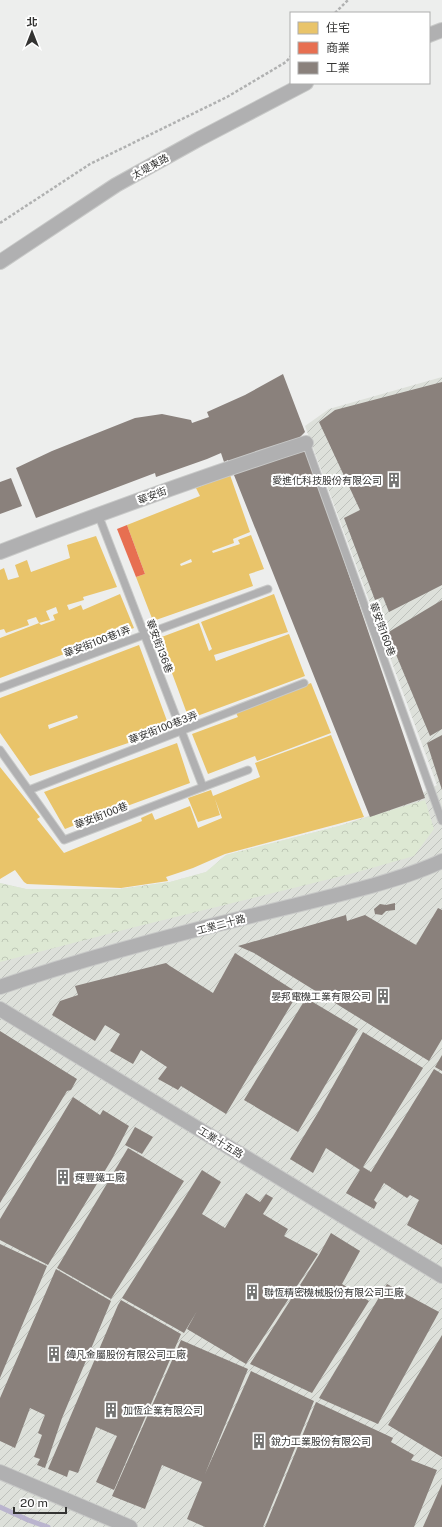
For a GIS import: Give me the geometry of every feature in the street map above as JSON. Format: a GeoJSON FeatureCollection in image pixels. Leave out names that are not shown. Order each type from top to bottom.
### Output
{"type":"FeatureCollection","features":[{"type":"Feature","properties":{"kind":"street"},"geometry":{"type":"LineString","coordinates":[[430,35],[442,30]]}},
{"type":"Feature","properties":{"kind":"street","name":"太堤東路"},"geometry":{"type":"LineString","coordinates":[[0,262],[116,185],[199,139],[304,84]]}},
{"type":"Feature","properties":{"kind":"street","name":"華安街"},"geometry":{"type":"LineString","coordinates":[[0,552],[98,514],[210,474],[306,443]]}},
{"type":"Feature","properties":{"kind":"street","name":"工業二十路"},"geometry":{"type":"LineString","coordinates":[[0,986],[56,968],[235,920],[344,894],[386,882],[427,868],[442,861]]}},
{"type":"Feature","properties":{"kind":"street","name":"工業十五路"},"geometry":{"type":"LineString","coordinates":[[0,1009],[442,1276]]}},
{"type":"Feature","properties":{"kind":"street"},"geometry":{"type":"LineString","coordinates":[[0,1472],[130,1527]]}},
{"type":"Feature","properties":{"kind":"lane","name":"華安街160巷"},"geometry":{"type":"LineString","coordinates":[[306,443],[442,821]]}},
{"type":"Feature","properties":{"kind":"lane","name":"華安街136巷"},"geometry":{"type":"LineString","coordinates":[[98,514],[182,730],[202,787]]}},
{"type":"Feature","properties":{"kind":"lane","name":"華安街100巷1弄"},"geometry":{"type":"LineString","coordinates":[[0,688],[268,589]]}},
{"type":"Feature","properties":{"kind":"lane","name":"華安街100巷3弄"},"geometry":{"type":"LineString","coordinates":[[29,790],[304,683]]}},
{"type":"Feature","properties":{"kind":"lane","name":"華安街100巷"},"geometry":{"type":"LineString","coordinates":[[0,750],[64,840],[248,770]]}},
{"type":"Feature","properties":{"kind":"path"},"geometry":{"type":"LineString","coordinates":[[336,12],[348,0]]}},
{"type":"Feature","properties":{"kind":"path"},"geometry":{"type":"LineString","coordinates":[[0,222],[90,164],[227,97],[286,62],[290,57]]}},
{"type":"Feature","properties":{"kind":"shaded area"},"geometry":{"type":"Polygon","coordinates":[[[442,377],[442,1527],[0,1527],[0,883],[26,889],[120,889],[170,882],[206,872],[226,855],[339,826],[406,802],[437,785],[305,426],[329,409],[442,377]]]}},
{"type":"Feature","properties":{"kind":"green space"},"geometry":{"type":"Polygon","coordinates":[[[425,800],[434,829],[414,856],[354,873],[0,962],[0,883],[26,889],[120,889],[170,882],[206,872],[226,855],[339,826],[425,800]]]}},
{"type":"Feature","properties":{"kind":"building: 住宅"},"geometry":{"type":"Polygon","coordinates":[[[230,475],[250,532],[233,539],[234,543],[212,551],[213,553],[240,544],[238,540],[251,535],[264,569],[249,574],[253,586],[153,621],[136,577],[145,574],[127,525],[200,496],[196,488],[230,475]],[[191,559],[180,564],[181,566],[192,562],[191,559]]]}},
{"type":"Feature","properties":{"kind":"building: 住宅"},"geometry":{"type":"Polygon","coordinates":[[[96,536],[117,587],[83,597],[84,600],[67,605],[69,610],[81,605],[83,610],[120,594],[134,628],[0,678],[0,638],[39,623],[36,617],[27,620],[29,625],[6,633],[4,629],[0,630],[0,570],[4,568],[8,580],[19,577],[15,565],[27,560],[31,572],[70,558],[67,545],[96,536]],[[56,607],[46,611],[50,620],[39,623],[41,625],[55,620],[53,615],[58,613],[56,607]]]}},
{"type":"Feature","properties":{"kind":"building: 住宅"},"geometry":{"type":"Polygon","coordinates":[[[274,594],[288,632],[214,655],[216,661],[289,634],[305,676],[189,719],[159,638],[199,623],[209,651],[212,649],[201,622],[274,594]]]}},
{"type":"Feature","properties":{"kind":"building: 住宅"},"geometry":{"type":"Polygon","coordinates":[[[139,645],[170,729],[30,776],[0,733],[0,698],[139,645]],[[77,715],[48,725],[49,729],[78,718],[77,715]]]}},
{"type":"Feature","properties":{"kind":"building: 住宅"},"geometry":{"type":"Polygon","coordinates":[[[311,683],[331,733],[257,761],[255,756],[208,774],[192,734],[238,717],[236,713],[311,683]]]}},
{"type":"Feature","properties":{"kind":"building: 住宅"},"geometry":{"type":"Polygon","coordinates":[[[331,735],[364,817],[225,854],[193,868],[166,877],[168,881],[121,888],[27,884],[15,870],[0,879],[0,767],[40,817],[37,819],[64,853],[142,821],[141,818],[152,813],[155,820],[190,806],[198,828],[222,818],[215,799],[220,815],[198,822],[188,798],[211,790],[213,796],[260,777],[255,763],[331,735]]]}},
{"type":"Feature","properties":{"kind":"building: 住宅"},"geometry":{"type":"Polygon","coordinates":[[[177,743],[190,783],[65,829],[44,792],[177,743]]]}},
{"type":"Feature","properties":{"kind":"building: 商業"},"geometry":{"type":"Polygon","coordinates":[[[127,525],[145,574],[136,577],[117,529],[127,525]]]}},
{"type":"Feature","properties":{"kind":"building: 工業"},"geometry":{"type":"Polygon","coordinates":[[[283,374],[305,432],[298,439],[302,452],[307,452],[425,798],[370,817],[228,460],[224,462],[221,453],[156,477],[155,473],[36,518],[16,468],[52,451],[135,418],[162,414],[191,420],[192,423],[209,417],[207,412],[245,395],[283,374]]]}},
{"type":"Feature","properties":{"kind":"building: 工業","name":"愛進化科技股份有限公司"},"geometry":{"type":"Polygon","coordinates":[[[442,382],[442,585],[389,612],[383,597],[375,600],[344,518],[360,510],[319,422],[335,410],[442,382]]]}},
{"type":"Feature","properties":{"kind":"building: 工業"},"geometry":{"type":"Polygon","coordinates":[[[11,478],[22,506],[0,514],[0,482],[11,478]]]}},
{"type":"Feature","properties":{"kind":"building: 工業"},"geometry":{"type":"Polygon","coordinates":[[[442,600],[442,729],[430,736],[387,633],[442,600]]]}},
{"type":"Feature","properties":{"kind":"building: 工業"},"geometry":{"type":"Polygon","coordinates":[[[442,735],[442,790],[427,743],[442,735]]]}},
{"type":"Feature","properties":{"kind":"building: 工業"},"geometry":{"type":"Polygon","coordinates":[[[395,903],[395,910],[386,911],[382,915],[375,914],[374,909],[380,904],[386,905],[395,903]]]}},
{"type":"Feature","properties":{"kind":"building: 工業","name":"晏邦電機工業有限公司"},"geometry":{"type":"Polygon","coordinates":[[[438,908],[442,910],[442,1039],[429,1061],[254,953],[238,946],[346,915],[347,921],[365,915],[416,945],[438,908]]]}},
{"type":"Feature","properties":{"kind":"building: 工業"},"geometry":{"type":"Polygon","coordinates":[[[235,953],[298,993],[226,1114],[181,1086],[178,1090],[158,1079],[167,1067],[141,1050],[133,1064],[110,1051],[120,1034],[105,1025],[95,1041],[52,1015],[60,1001],[78,995],[75,986],[166,963],[213,993],[235,953]]]}},
{"type":"Feature","properties":{"kind":"building: 工業"},"geometry":{"type":"Polygon","coordinates":[[[306,998],[358,1029],[298,1132],[244,1100],[306,998]]]}},
{"type":"Feature","properties":{"kind":"building: 工業"},"geometry":{"type":"Polygon","coordinates":[[[0,1031],[77,1079],[71,1090],[67,1091],[0,1203],[0,1031]]]}},
{"type":"Feature","properties":{"kind":"building: 工業"},"geometry":{"type":"Polygon","coordinates":[[[363,1032],[423,1068],[363,1167],[371,1172],[434,1069],[442,1074],[442,1245],[407,1225],[419,1200],[410,1195],[407,1198],[384,1183],[374,1200],[377,1203],[374,1209],[346,1193],[360,1170],[326,1148],[313,1173],[290,1159],[319,1111],[363,1032]]]}},
{"type":"Feature","properties":{"kind":"building: 工業"},"geometry":{"type":"Polygon","coordinates":[[[442,1055],[442,1071],[435,1067],[442,1055]]]}},
{"type":"Feature","properties":{"kind":"building: 工業","name":"輝豐鐵工廠"},"geometry":{"type":"Polygon","coordinates":[[[73,1097],[100,1115],[103,1110],[129,1126],[112,1159],[48,1265],[0,1240],[0,1219],[73,1097]]]}},
{"type":"Feature","properties":{"kind":"building: 工業"},"geometry":{"type":"Polygon","coordinates":[[[135,1127],[153,1137],[142,1154],[125,1145],[135,1127]]]}},
{"type":"Feature","properties":{"kind":"building: 工業"},"geometry":{"type":"Polygon","coordinates":[[[128,1148],[184,1181],[111,1299],[57,1268],[128,1148]]]}},
{"type":"Feature","properties":{"kind":"building: 工業"},"geometry":{"type":"Polygon","coordinates":[[[202,1170],[221,1182],[202,1214],[225,1228],[246,1193],[260,1202],[266,1194],[273,1198],[263,1214],[288,1229],[284,1236],[318,1254],[246,1364],[187,1329],[197,1311],[184,1333],[122,1298],[202,1170]]]}},
{"type":"Feature","properties":{"kind":"building: 工業"},"geometry":{"type":"Polygon","coordinates":[[[331,1233],[360,1251],[342,1284],[369,1301],[312,1393],[250,1364],[319,1255],[331,1233]]]}},
{"type":"Feature","properties":{"kind":"building: 工業"},"geometry":{"type":"Polygon","coordinates":[[[0,1244],[47,1266],[0,1378],[0,1244]]]}},
{"type":"Feature","properties":{"kind":"building: 工業","name":"緯凡金屬股份有限公司工廠"},"geometry":{"type":"Polygon","coordinates":[[[56,1269],[111,1301],[62,1418],[45,1468],[37,1465],[40,1459],[34,1457],[42,1435],[38,1433],[45,1415],[30,1408],[15,1448],[0,1441],[0,1398],[56,1269]]]}},
{"type":"Feature","properties":{"kind":"building: 工業"},"geometry":{"type":"Polygon","coordinates":[[[387,1284],[439,1312],[378,1424],[319,1398],[387,1284]]]}},
{"type":"Feature","properties":{"kind":"building: 工業","name":"加恆企業有限公司"},"geometry":{"type":"Polygon","coordinates":[[[121,1300],[181,1334],[114,1490],[96,1482],[117,1436],[96,1427],[78,1473],[69,1470],[67,1477],[48,1469],[121,1300]]]}},
{"type":"Feature","properties":{"kind":"building: 工業"},"geometry":{"type":"Polygon","coordinates":[[[442,1335],[442,1457],[388,1425],[442,1335]]]}},
{"type":"Feature","properties":{"kind":"building: 工業"},"geometry":{"type":"Polygon","coordinates":[[[181,1340],[248,1369],[205,1474],[251,1371],[314,1401],[263,1527],[205,1527],[187,1519],[202,1482],[162,1465],[145,1509],[112,1496],[181,1340]]]}},
{"type":"Feature","properties":{"kind":"building: 工業"},"geometry":{"type":"Polygon","coordinates":[[[316,1402],[393,1438],[391,1442],[414,1455],[411,1460],[437,1470],[414,1527],[265,1527],[316,1402]]]}},
{"type":"Feature","properties":{"kind":"building: 工業"},"geometry":{"type":"Polygon","coordinates":[[[442,1484],[442,1527],[423,1527],[442,1484]]]}},
{"type":"Feature","properties":{"kind":"waterway"},"geometry":{"type":"LineString","coordinates":[[0,1507],[28,1520],[48,1527]]}},
{"type":"Feature","properties":{"kind":"place","name":"愛進化科技股份有限公司"},"geometry":{"type":"Point","coordinates":[394,480]}},
{"type":"Feature","properties":{"kind":"place","name":"晏邦電機工業有限公司"},"geometry":{"type":"Point","coordinates":[383,996]}},
{"type":"Feature","properties":{"kind":"place","name":"輝豐鐵工廠"},"geometry":{"type":"Point","coordinates":[63,1177]}},
{"type":"Feature","properties":{"kind":"place","name":"聯恆精密機械股份有限公司工廠"},"geometry":{"type":"Point","coordinates":[252,1292]}},
{"type":"Feature","properties":{"kind":"place","name":"緯凡金屬股份有限公司工廠"},"geometry":{"type":"Point","coordinates":[54,1354]}},
{"type":"Feature","properties":{"kind":"place","name":"加恆企業有限公司"},"geometry":{"type":"Point","coordinates":[111,1410]}},
{"type":"Feature","properties":{"kind":"place","name":"銳力工業股份有限公司"},"geometry":{"type":"Point","coordinates":[259,1441]}}]}
